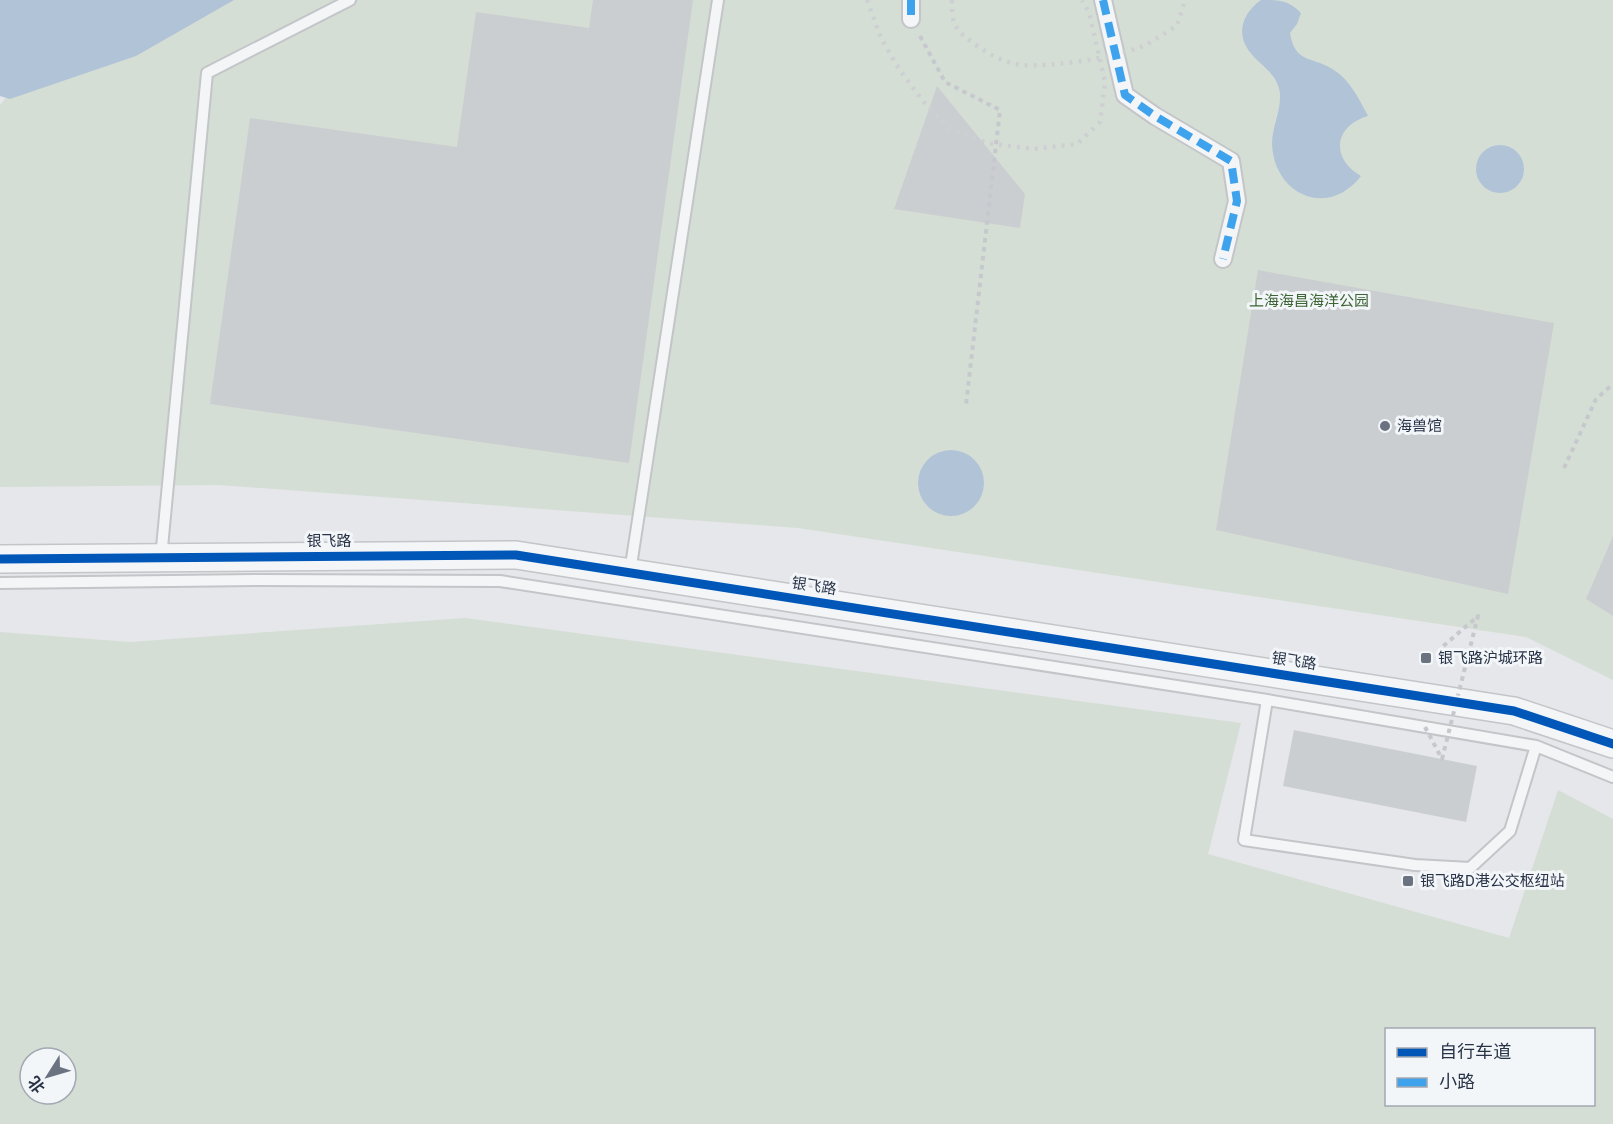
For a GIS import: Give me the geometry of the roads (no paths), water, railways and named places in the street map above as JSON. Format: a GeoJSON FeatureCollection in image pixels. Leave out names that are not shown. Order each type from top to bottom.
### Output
{"type":"FeatureCollection","features":[{"type":"Feature","properties":{"kind":"street"},"geometry":{"type":"LineString","coordinates":[[911,0],[912,19]]}},
{"type":"Feature","properties":{"kind":"street"},"geometry":{"type":"LineString","coordinates":[[1103,0],[1125,95],[1155,116],[1231,161],[1237,201],[1223,259]]}},
{"type":"Feature","properties":{"kind":"street","name":"银飞路"},"geometry":{"type":"LineString","coordinates":[[0,559],[516,555],[1514,711],[1613,744]]}},
{"type":"Feature","properties":{"kind":"lane"},"geometry":{"type":"LineString","coordinates":[[161,558],[207,73],[350,0]]}},
{"type":"Feature","properties":{"kind":"lane"},"geometry":{"type":"LineString","coordinates":[[630,572],[718,0]]}},
{"type":"Feature","properties":{"kind":"lane"},"geometry":{"type":"LineString","coordinates":[[0,583],[258,580],[500,581],[1267,700],[1536,746],[1613,777]]}},
{"type":"Feature","properties":{"kind":"lane"},"geometry":{"type":"LineString","coordinates":[[1267,700],[1244,840],[1416,865],[1470,868],[1510,831],[1536,746]]}},
{"type":"Feature","properties":{"kind":"water"},"geometry":{"type":"Polygon","coordinates":[[[0,0],[234,0],[136,56],[10,99],[0,96],[0,0]]]}},
{"type":"Feature","properties":{"kind":"water"},"geometry":{"type":"Polygon","coordinates":[[[1261,0],[1283,2],[1292,5],[1301,13],[1290,33],[1296,50],[1306,58],[1340,74],[1354,90],[1368,116],[1348,127],[1340,143],[1344,160],[1361,176],[1348,189],[1333,196],[1319,198],[1305,195],[1292,188],[1282,177],[1275,162],[1272,144],[1280,100],[1279,87],[1272,75],[1249,51],[1242,30],[1246,16],[1261,0]]]}},
{"type":"Feature","properties":{"kind":"water"},"geometry":{"type":"Polygon","coordinates":[[[1500,145],[1517,152],[1524,169],[1517,186],[1500,193],[1483,186],[1476,169],[1483,152],[1500,145]]]}},
{"type":"Feature","properties":{"kind":"water"},"geometry":{"type":"Polygon","coordinates":[[[951,450],[963,453],[974,460],[981,471],[984,483],[981,495],[974,506],[963,513],[951,516],[939,513],[928,506],[921,495],[918,483],[921,471],[928,460],[939,453],[951,450]]]}},
{"type":"Feature","properties":{"kind":"railway"},"geometry":{"type":"LineString","coordinates":[[867,0],[881,38],[899,69],[926,105],[950,129],[987,143],[1033,149],[1077,144],[1100,122],[1105,82],[1089,12],[1082,0]]}},
{"type":"Feature","properties":{"kind":"railway"},"geometry":{"type":"LineString","coordinates":[[952,0],[954,22],[959,31],[987,52],[1022,65],[1050,65],[1082,61],[1141,47],[1177,26],[1185,0]]}},
{"type":"Feature","properties":{"kind":"place","name":"海兽馆"},"geometry":{"type":"Point","coordinates":[1385,426]}},
{"type":"Feature","properties":{"kind":"place","name":"银飞路沪城环路"},"geometry":{"type":"Point","coordinates":[1426,658]}},
{"type":"Feature","properties":{"kind":"place","name":"银飞路D港公交枢纽站"},"geometry":{"type":"Point","coordinates":[1408,881]}},
{"type":"Feature","properties":{"kind":"park label","name":"上海海昌海洋公园"},"geometry":{"type":"Point","coordinates":[1309,301]}}]}
